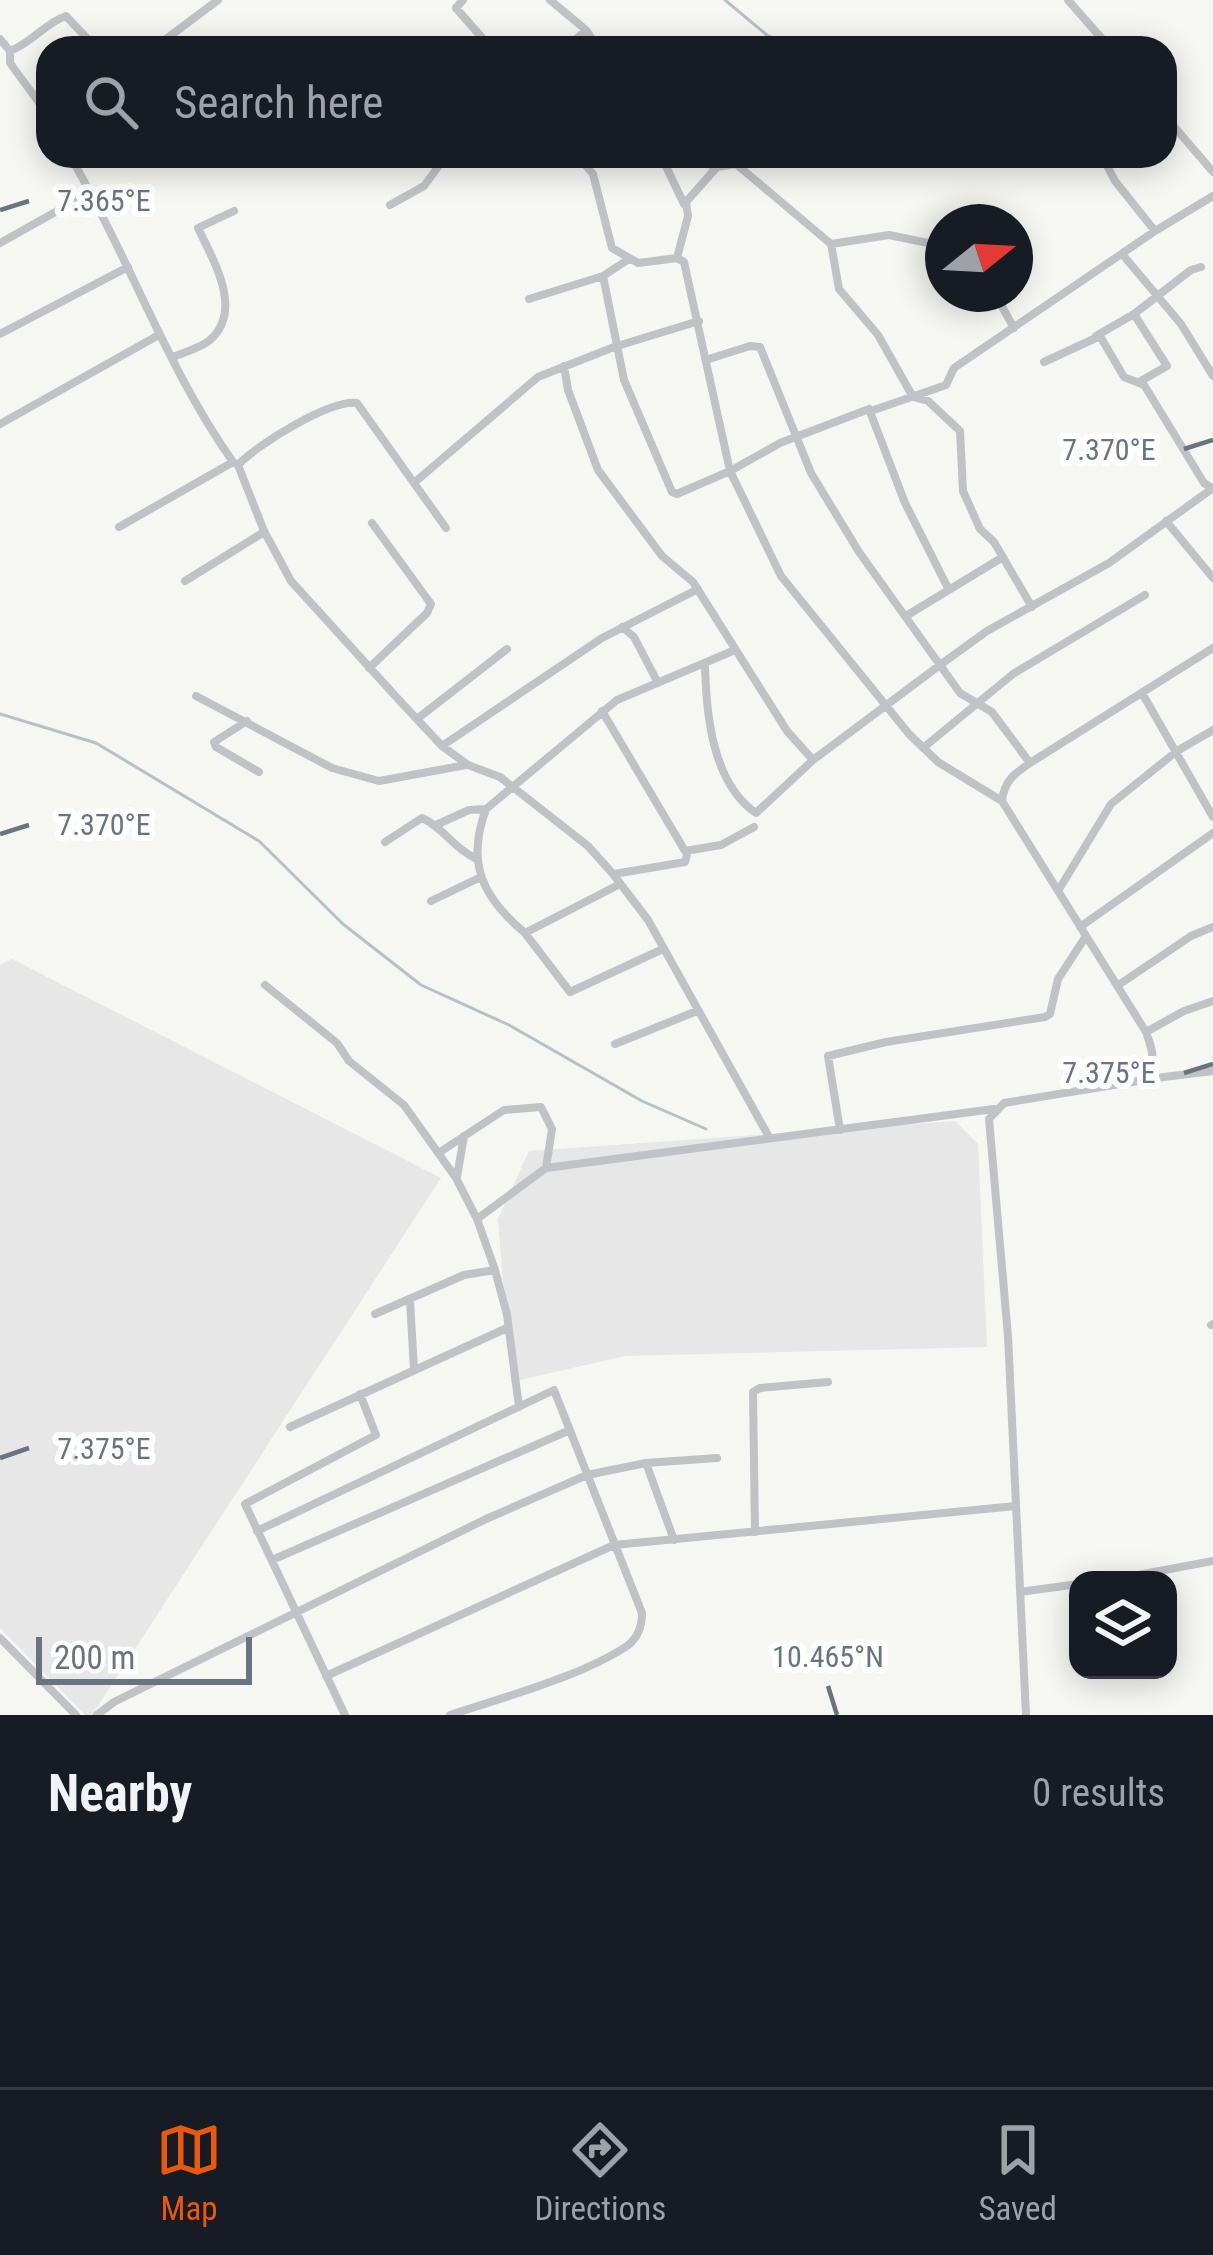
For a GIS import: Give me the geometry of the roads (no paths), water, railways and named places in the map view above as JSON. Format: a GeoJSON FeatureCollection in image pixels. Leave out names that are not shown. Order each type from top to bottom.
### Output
{"type":"FeatureCollection","features":[{"type":"Feature","properties":{"kind":"street"},"geometry":{"type":"LineString","coordinates":[[170,36],[218,0]]}},
{"type":"Feature","properties":{"kind":"street"},"geometry":{"type":"LineString","coordinates":[[463,0],[456,8],[480,36]]}},
{"type":"Feature","properties":{"kind":"street"},"geometry":{"type":"LineString","coordinates":[[550,0],[590,36]]}},
{"type":"Feature","properties":{"kind":"street"},"geometry":{"type":"LineString","coordinates":[[1068,0],[1100,36]]}},
{"type":"Feature","properties":{"kind":"street"},"geometry":{"type":"LineString","coordinates":[[37,36],[66,16],[85,36]]}},
{"type":"Feature","properties":{"kind":"street"},"geometry":{"type":"LineString","coordinates":[[580,36],[586,30]]}},
{"type":"Feature","properties":{"kind":"street"},"geometry":{"type":"LineString","coordinates":[[10,51],[36,37]]}},
{"type":"Feature","properties":{"kind":"street"},"geometry":{"type":"LineString","coordinates":[[0,39],[10,51],[10,63],[36,99]]}},
{"type":"Feature","properties":{"kind":"street"},"geometry":{"type":"LineString","coordinates":[[1177,130],[1213,172]]}},
{"type":"Feature","properties":{"kind":"street"},"geometry":{"type":"LineString","coordinates":[[77,168],[157,336],[173,357],[198,413],[235,463],[264,532],[291,580],[442,746],[512,787],[588,846],[613,874],[664,949],[769,1137]]}},
{"type":"Feature","properties":{"kind":"street"},"geometry":{"type":"LineString","coordinates":[[390,205],[424,186],[437,168]]}},
{"type":"Feature","properties":{"kind":"street"},"geometry":{"type":"LineString","coordinates":[[588,168],[612,248],[638,263],[677,258]]}},
{"type":"Feature","properties":{"kind":"street"},"geometry":{"type":"LineString","coordinates":[[666,168],[688,217]]}},
{"type":"Feature","properties":{"kind":"street"},"geometry":{"type":"LineString","coordinates":[[677,258],[688,217],[686,202],[717,168]]}},
{"type":"Feature","properties":{"kind":"street"},"geometry":{"type":"LineString","coordinates":[[741,168],[831,244],[839,289],[878,335],[913,397],[928,401],[960,431],[963,491],[980,529],[994,542],[1032,607]]}},
{"type":"Feature","properties":{"kind":"street"},"geometry":{"type":"LineString","coordinates":[[1110,168],[1155,231]]}},
{"type":"Feature","properties":{"kind":"street"},"geometry":{"type":"LineString","coordinates":[[0,243],[91,191]]}},
{"type":"Feature","properties":{"kind":"street"},"geometry":{"type":"LineString","coordinates":[[603,276],[614,346],[632,401],[672,492],[677,494],[796,436],[946,385],[955,368],[1213,196]]}},
{"type":"Feature","properties":{"kind":"street"},"geometry":{"type":"LineString","coordinates":[[173,357],[210,340],[223,319],[224,290],[198,228],[234,211]]}},
{"type":"Feature","properties":{"kind":"street"},"geometry":{"type":"LineString","coordinates":[[831,244],[889,235],[925,242]]}},
{"type":"Feature","properties":{"kind":"street"},"geometry":{"type":"LineString","coordinates":[[1122,254],[1181,324],[1213,376]]}},
{"type":"Feature","properties":{"kind":"street"},"geometry":{"type":"LineString","coordinates":[[677,258],[688,271],[730,471],[781,575],[922,748],[1002,801],[1146,1032],[1154,1055],[1151,1070],[1138,1081]]}},
{"type":"Feature","properties":{"kind":"street"},"geometry":{"type":"LineString","coordinates":[[529,299],[603,276],[629,259]]}},
{"type":"Feature","properties":{"kind":"street"},"geometry":{"type":"LineString","coordinates":[[0,334],[128,267]]}},
{"type":"Feature","properties":{"kind":"street"},"geometry":{"type":"LineString","coordinates":[[1044,362],[1085,345],[1191,270],[1202,267]]}},
{"type":"Feature","properties":{"kind":"street"},"geometry":{"type":"LineString","coordinates":[[1005,312],[1014,328]]}},
{"type":"Feature","properties":{"kind":"street"},"geometry":{"type":"LineString","coordinates":[[1134,314],[1167,366],[1139,382]]}},
{"type":"Feature","properties":{"kind":"street"},"geometry":{"type":"LineString","coordinates":[[415,482],[538,377],[614,346],[699,321]]}},
{"type":"Feature","properties":{"kind":"street"},"geometry":{"type":"LineString","coordinates":[[0,424],[157,336]]}},
{"type":"Feature","properties":{"kind":"street"},"geometry":{"type":"LineString","coordinates":[[705,664],[706,708],[719,759],[752,813],[813,760],[940,664],[987,631],[1109,563],[1209,486],[1149,393],[1139,382],[1124,377],[1100,336],[1094,337]]}},
{"type":"Feature","properties":{"kind":"street"},"geometry":{"type":"LineString","coordinates":[[708,359],[760,347],[820,490],[960,693],[992,712],[1030,763]]}},
{"type":"Feature","properties":{"kind":"street"},"geometry":{"type":"LineString","coordinates":[[564,366],[568,390],[598,470],[662,556],[698,590],[787,731],[813,760]]}},
{"type":"Feature","properties":{"kind":"street"},"geometry":{"type":"LineString","coordinates":[[119,527],[324,410],[351,401],[357,403],[446,529]]}},
{"type":"Feature","properties":{"kind":"street"},"geometry":{"type":"LineString","coordinates":[[872,411],[905,503],[949,590]]}},
{"type":"Feature","properties":{"kind":"street"},"geometry":{"type":"LineString","coordinates":[[1166,521],[1213,578]]}},
{"type":"Feature","properties":{"kind":"street"},"geometry":{"type":"LineString","coordinates":[[370,668],[431,604],[373,523]]}},
{"type":"Feature","properties":{"kind":"street"},"geometry":{"type":"LineString","coordinates":[[185,581],[264,532]]}},
{"type":"Feature","properties":{"kind":"street"},"geometry":{"type":"LineString","coordinates":[[906,616],[1003,557]]}},
{"type":"Feature","properties":{"kind":"street"},"geometry":{"type":"LineString","coordinates":[[442,746],[622,627],[698,590]]}},
{"type":"Feature","properties":{"kind":"street"},"geometry":{"type":"LineString","coordinates":[[922,748],[1013,674],[1145,596]]}},
{"type":"Feature","properties":{"kind":"street"},"geometry":{"type":"LineString","coordinates":[[622,627],[634,638],[658,683]]}},
{"type":"Feature","properties":{"kind":"street"},"geometry":{"type":"LineString","coordinates":[[1002,801],[1010,778],[1030,763],[1213,648]]}},
{"type":"Feature","properties":{"kind":"street"},"geometry":{"type":"LineString","coordinates":[[417,719],[507,649]]}},
{"type":"Feature","properties":{"kind":"street"},"geometry":{"type":"LineString","coordinates":[[664,949],[570,992],[497,904],[475,858],[477,832],[486,809],[617,700],[735,650]]}},
{"type":"Feature","properties":{"kind":"street"},"geometry":{"type":"LineString","coordinates":[[1142,693],[1213,817]]}},
{"type":"Feature","properties":{"kind":"street"},"geometry":{"type":"LineString","coordinates":[[196,696],[332,768],[379,782],[468,765]]}},
{"type":"Feature","properties":{"kind":"street"},"geometry":{"type":"LineString","coordinates":[[602,711],[688,851],[685,862],[613,874]]}},
{"type":"Feature","properties":{"kind":"street"},"geometry":{"type":"LineString","coordinates":[[249,721],[214,742],[259,772]]}},
{"type":"Feature","properties":{"kind":"street"},"geometry":{"type":"LineString","coordinates":[[1058,891],[1104,812],[1177,751],[1213,730]]}},
{"type":"Feature","properties":{"kind":"street"},"geometry":{"type":"LineString","coordinates":[[436,825],[469,810],[486,809]]}},
{"type":"Feature","properties":{"kind":"street"},"geometry":{"type":"LineString","coordinates":[[385,842],[414,820],[426,819],[457,850],[475,858]]}},
{"type":"Feature","properties":{"kind":"street"},"geometry":{"type":"LineString","coordinates":[[688,851],[722,844],[754,827]]}},
{"type":"Feature","properties":{"kind":"street"},"geometry":{"type":"LineString","coordinates":[[840,1130],[828,1056],[1045,1017],[1050,1014],[1058,979],[1083,932],[1213,833]]}},
{"type":"Feature","properties":{"kind":"street"},"geometry":{"type":"LineString","coordinates":[[431,901],[482,877]]}},
{"type":"Feature","properties":{"kind":"street"},"geometry":{"type":"LineString","coordinates":[[525,933],[620,884]]}},
{"type":"Feature","properties":{"kind":"street"},"geometry":{"type":"LineString","coordinates":[[1117,986],[1190,936],[1213,927]]}},
{"type":"Feature","properties":{"kind":"street"},"geometry":{"type":"LineString","coordinates":[[265,985],[338,1043],[349,1061],[404,1105],[456,1178],[495,1270],[519,1406]]}},
{"type":"Feature","properties":{"kind":"street"},"geometry":{"type":"LineString","coordinates":[[1146,1032],[1213,1001]]}},
{"type":"Feature","properties":{"kind":"street"},"geometry":{"type":"LineString","coordinates":[[615,1044],[697,1011]]}},
{"type":"Feature","properties":{"kind":"street"},"geometry":{"type":"LineString","coordinates":[[1026,1715],[1007,1336],[989,1118],[1004,1103],[1213,1071]]}},
{"type":"Feature","properties":{"kind":"street"},"geometry":{"type":"LineString","coordinates":[[440,1152],[504,1110],[541,1107],[552,1129],[547,1168]]}},
{"type":"Feature","properties":{"kind":"street"},"geometry":{"type":"LineString","coordinates":[[477,1219],[547,1168],[995,1109]]}},
{"type":"Feature","properties":{"kind":"street"},"geometry":{"type":"LineString","coordinates":[[456,1178],[464,1136]]}},
{"type":"Feature","properties":{"kind":"street"},"geometry":{"type":"LineString","coordinates":[[375,1314],[464,1275],[495,1270]]}},
{"type":"Feature","properties":{"kind":"street"},"geometry":{"type":"LineString","coordinates":[[410,1300],[414,1369]]}},
{"type":"Feature","properties":{"kind":"street"},"geometry":{"type":"LineString","coordinates":[[290,1426],[507,1328]]}},
{"type":"Feature","properties":{"kind":"street"},"geometry":{"type":"LineString","coordinates":[[755,1532],[753,1392],[827,1382]]}},
{"type":"Feature","properties":{"kind":"street"},"geometry":{"type":"LineString","coordinates":[[256,1531],[554,1390],[642,1613],[637,1636],[628,1645],[554,1679],[450,1715]]}},
{"type":"Feature","properties":{"kind":"street"},"geometry":{"type":"LineString","coordinates":[[345,1715],[245,1509],[247,1501],[376,1435],[360,1394]]}},
{"type":"Feature","properties":{"kind":"street"},"geometry":{"type":"LineString","coordinates":[[272,1560],[570,1430]]}},
{"type":"Feature","properties":{"kind":"street"},"geometry":{"type":"LineString","coordinates":[[97,1715],[114,1702],[486,1519],[587,1474],[646,1463],[717,1458]]}},
{"type":"Feature","properties":{"kind":"street"},"geometry":{"type":"LineString","coordinates":[[646,1463],[674,1540]]}},
{"type":"Feature","properties":{"kind":"street"},"geometry":{"type":"LineString","coordinates":[[326,1676],[614,1546],[1016,1506]]}},
{"type":"Feature","properties":{"kind":"street"},"geometry":{"type":"LineString","coordinates":[[1159,1571],[1213,1561]]}},
{"type":"Feature","properties":{"kind":"street"},"geometry":{"type":"LineString","coordinates":[[1020,1592],[1069,1585]]}},
{"type":"Feature","properties":{"kind":"street"},"geometry":{"type":"LineString","coordinates":[[0,1638],[76,1715]]}},
{"type":"Feature","properties":{"kind":"waterway"},"geometry":{"type":"LineString","coordinates":[[725,0],[768,36]]}},
{"type":"Feature","properties":{"kind":"waterway"},"geometry":{"type":"LineString","coordinates":[[0,714],[96,743],[259,841],[343,924],[421,985],[509,1025],[642,1101],[706,1129]]}}]}
